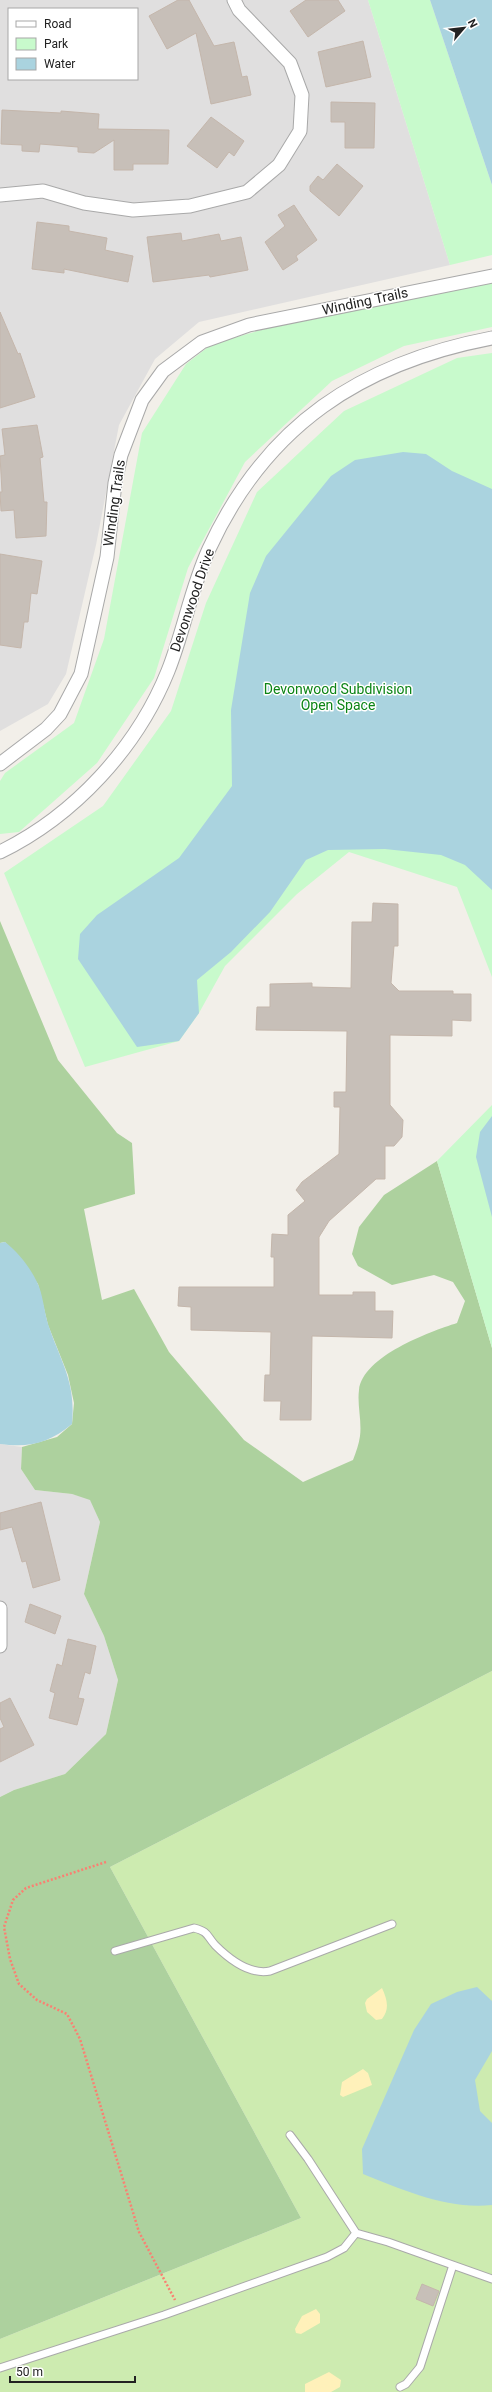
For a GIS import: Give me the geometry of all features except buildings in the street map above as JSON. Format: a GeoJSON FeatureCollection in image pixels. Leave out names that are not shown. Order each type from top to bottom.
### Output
{"type":"FeatureCollection","features":[{"type":"Feature","properties":{"kind":"street"},"geometry":{"type":"LineString","coordinates":[[0,195],[44,191],[84,203],[133,210],[190,206],[247,192],[279,165],[300,131],[302,95],[290,63],[239,10],[234,0]]}},
{"type":"Feature","properties":{"kind":"street","name":"Winding Trails"},"geometry":{"type":"LineString","coordinates":[[0,764],[46,729],[60,714],[81,674],[107,557],[115,483],[121,455],[142,400],[163,371],[202,342],[249,325],[492,276]]}},
{"type":"Feature","properties":{"kind":"street","name":"Devonwood Drive"},"geometry":{"type":"LineString","coordinates":[[0,852],[33,834],[76,801],[106,770],[133,735],[168,671],[208,550],[223,520],[269,456],[313,412],[355,384],[398,363],[456,345],[492,338]]}},
{"type":"Feature","properties":{"kind":"street"},"geometry":{"type":"LineString","coordinates":[[0,1608],[0,1646]]}},
{"type":"Feature","properties":{"kind":"lane"},"geometry":{"type":"LineString","coordinates":[[115,1951],[194,1928],[206,1931],[215,1944],[247,1969],[259,1973],[270,1971],[392,1924]]}},
{"type":"Feature","properties":{"kind":"lane"},"geometry":{"type":"LineString","coordinates":[[290,2135],[308,2159],[356,2233],[388,2242],[492,2279]]}},
{"type":"Feature","properties":{"kind":"lane"},"geometry":{"type":"LineString","coordinates":[[0,2368],[179,2309],[327,2257],[344,2248],[356,2233]]}},
{"type":"Feature","properties":{"kind":"lane"},"geometry":{"type":"LineString","coordinates":[[400,2387],[406,2384],[420,2367],[453,2265]]}},
{"type":"Feature","properties":{"kind":"path"},"geometry":{"type":"LineString","coordinates":[[106,1862],[26,1888],[13,1900],[4,1927],[10,1959],[20,1984],[37,2000],[67,2014],[80,2039],[139,2232],[179,2309]]}},
{"type":"Feature","properties":{"kind":"shaded area"},"geometry":{"type":"Polygon","coordinates":[[[0,0],[368,0],[450,265],[199,322],[155,359],[119,425],[96,545],[66,674],[48,704],[0,731],[0,0]]]}},
{"type":"Feature","properties":{"kind":"shaded area"},"geometry":{"type":"Polygon","coordinates":[[[0,1444],[22,1447],[21,1469],[35,1490],[72,1494],[90,1499],[100,1522],[84,1594],[104,1636],[118,1680],[106,1734],[65,1774],[14,1790],[0,1797],[0,1444]]]}},
{"type":"Feature","properties":{"kind":"green space"},"geometry":{"type":"Polygon","coordinates":[[[368,0],[430,0],[492,185],[492,255],[450,265],[368,0]]]}},
{"type":"Feature","properties":{"kind":"green space"},"geometry":{"type":"Polygon","coordinates":[[[492,280],[492,327],[404,346],[332,381],[245,462],[188,568],[154,678],[97,763],[19,832],[0,834],[0,781],[5,773],[74,723],[104,639],[142,433],[186,364],[212,344],[303,318],[492,280]]]}},
{"type":"Feature","properties":{"kind":"green space","name":"Devonwood Subdivision Open Space"},"geometry":{"type":"Polygon","coordinates":[[[492,353],[492,977],[457,887],[349,852],[297,894],[225,966],[199,1013],[179,1041],[85,1067],[4,873],[103,806],[171,711],[206,603],[257,492],[344,411],[457,358],[492,353]]]}},
{"type":"Feature","properties":{"kind":"green space"},"geometry":{"type":"Polygon","coordinates":[[[0,921],[58,1060],[117,1133],[132,1143],[135,1194],[84,1209],[102,1300],[134,1289],[169,1352],[244,1440],[303,1482],[353,1460],[360,1436],[359,1390],[363,1378],[372,1366],[384,1356],[399,1347],[430,1332],[457,1323],[465,1301],[453,1282],[434,1275],[392,1285],[358,1266],[352,1254],[359,1227],[384,1195],[437,1161],[492,1348],[492,1671],[110,1867],[301,2218],[0,2339],[0,1797],[14,1790],[65,1774],[106,1734],[118,1680],[104,1636],[84,1594],[100,1522],[90,1500],[72,1494],[35,1490],[21,1469],[22,1447],[57,1437],[72,1424],[74,1403],[68,1375],[48,1325],[38,1284],[5,1242],[0,1243],[0,921]]]}},
{"type":"Feature","properties":{"kind":"green space"},"geometry":{"type":"Polygon","coordinates":[[[492,1105],[492,1348],[437,1161],[492,1105]]]}},
{"type":"Feature","properties":{"kind":"green space"},"geometry":{"type":"Polygon","coordinates":[[[492,1671],[492,2392],[0,2392],[0,2339],[301,2218],[110,1867],[492,1671]]]}},
{"type":"Feature","properties":{"kind":"sand"},"geometry":{"type":"Polygon","coordinates":[[[382,1988],[387,2008],[382,2019],[376,2020],[367,2012],[365,2003],[367,1999],[382,1988]]]}},
{"type":"Feature","properties":{"kind":"sand"},"geometry":{"type":"Polygon","coordinates":[[[363,2069],[368,2073],[372,2085],[343,2097],[340,2095],[342,2082],[363,2069]]]}},
{"type":"Feature","properties":{"kind":"sand"},"geometry":{"type":"Polygon","coordinates":[[[316,2309],[320,2314],[320,2323],[301,2334],[296,2333],[295,2329],[302,2316],[316,2309]]]}},
{"type":"Feature","properties":{"kind":"sand"},"geometry":{"type":"Polygon","coordinates":[[[329,2372],[341,2380],[340,2387],[331,2392],[305,2392],[305,2384],[329,2372]]]}},
{"type":"Feature","properties":{"kind":"water"},"geometry":{"type":"Polygon","coordinates":[[[430,0],[492,0],[492,185],[430,0]]]}},
{"type":"Feature","properties":{"kind":"water","name":"Devonwood Subdivision Open Space"},"geometry":{"type":"Polygon","coordinates":[[[403,452],[426,454],[452,471],[492,489],[492,890],[465,865],[441,855],[385,849],[328,850],[306,860],[270,912],[231,952],[197,980],[199,1013],[179,1041],[137,1047],[78,959],[80,934],[97,915],[179,858],[232,786],[231,710],[250,593],[266,556],[331,476],[355,460],[403,452]]]}},
{"type":"Feature","properties":{"kind":"water"},"geometry":{"type":"Polygon","coordinates":[[[492,1116],[492,1217],[476,1157],[480,1132],[492,1116]]]}},
{"type":"Feature","properties":{"kind":"water"},"geometry":{"type":"Polygon","coordinates":[[[5,1242],[23,1260],[37,1282],[41,1292],[48,1324],[70,1384],[73,1409],[72,1424],[55,1436],[39,1443],[21,1445],[0,1444],[0,1243],[5,1242]]]}},
{"type":"Feature","properties":{"kind":"water"},"geometry":{"type":"Polygon","coordinates":[[[477,1987],[492,2001],[492,2051],[475,2080],[480,2111],[492,2123],[492,2205],[475,2206],[442,2202],[410,2192],[363,2174],[362,2149],[414,2030],[431,2004],[457,1992],[477,1987]]]}}]}
